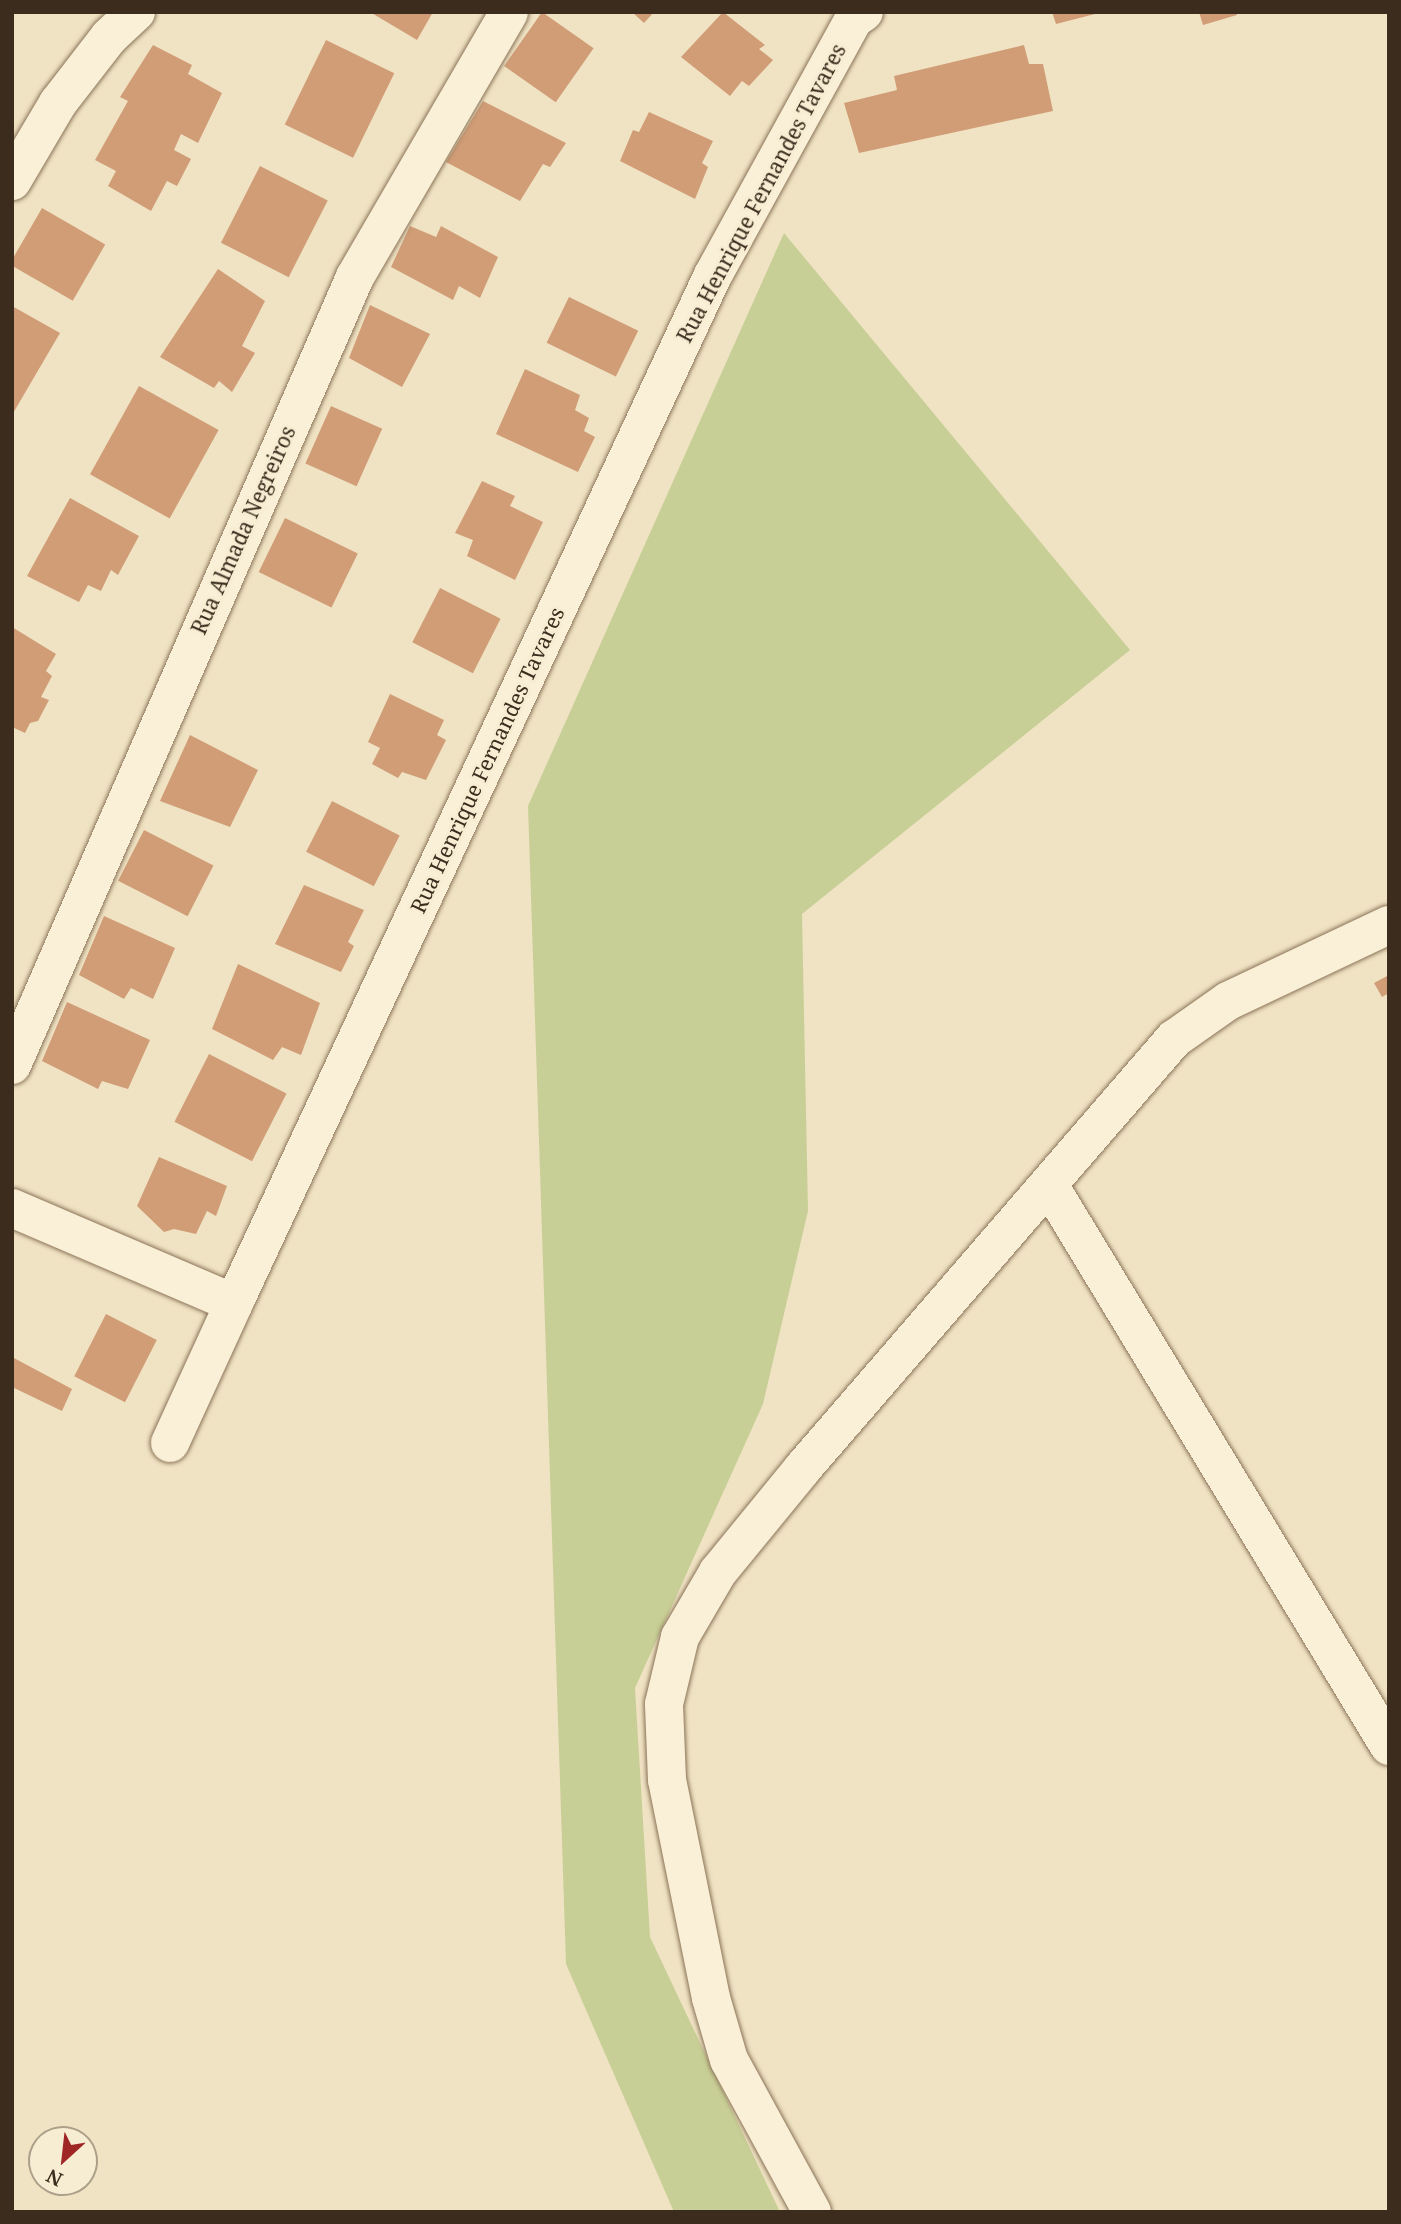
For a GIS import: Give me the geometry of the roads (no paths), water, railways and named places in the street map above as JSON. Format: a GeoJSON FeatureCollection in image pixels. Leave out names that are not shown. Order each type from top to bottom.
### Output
{"type":"FeatureCollection","features":[{"type":"Feature","properties":{"kind":"street"},"geometry":{"type":"LineString","coordinates":[[12,181],[58,103],[109,37],[136,12]]}},
{"type":"Feature","properties":{"kind":"street","name":"Rua Almada Negreiros"},"geometry":{"type":"LineString","coordinates":[[12,1065],[355,277],[509,12]]}},
{"type":"Feature","properties":{"kind":"street","name":"Rua Henrique Fernandes Tavares"},"geometry":{"type":"LineString","coordinates":[[170,1443],[712,277],[854,19],[864,12]]}},
{"type":"Feature","properties":{"kind":"street"},"geometry":{"type":"LineString","coordinates":[[812,2212],[729,2060],[710,1998],[667,1780],[664,1704],[680,1637],[718,1572],[1174,1039],[1228,1001],[1389,925]]}},
{"type":"Feature","properties":{"kind":"street"},"geometry":{"type":"LineString","coordinates":[[1049,1185],[1389,1746]]}},
{"type":"Feature","properties":{"kind":"street"},"geometry":{"type":"LineString","coordinates":[[12,1208],[234,1303]]}}]}
